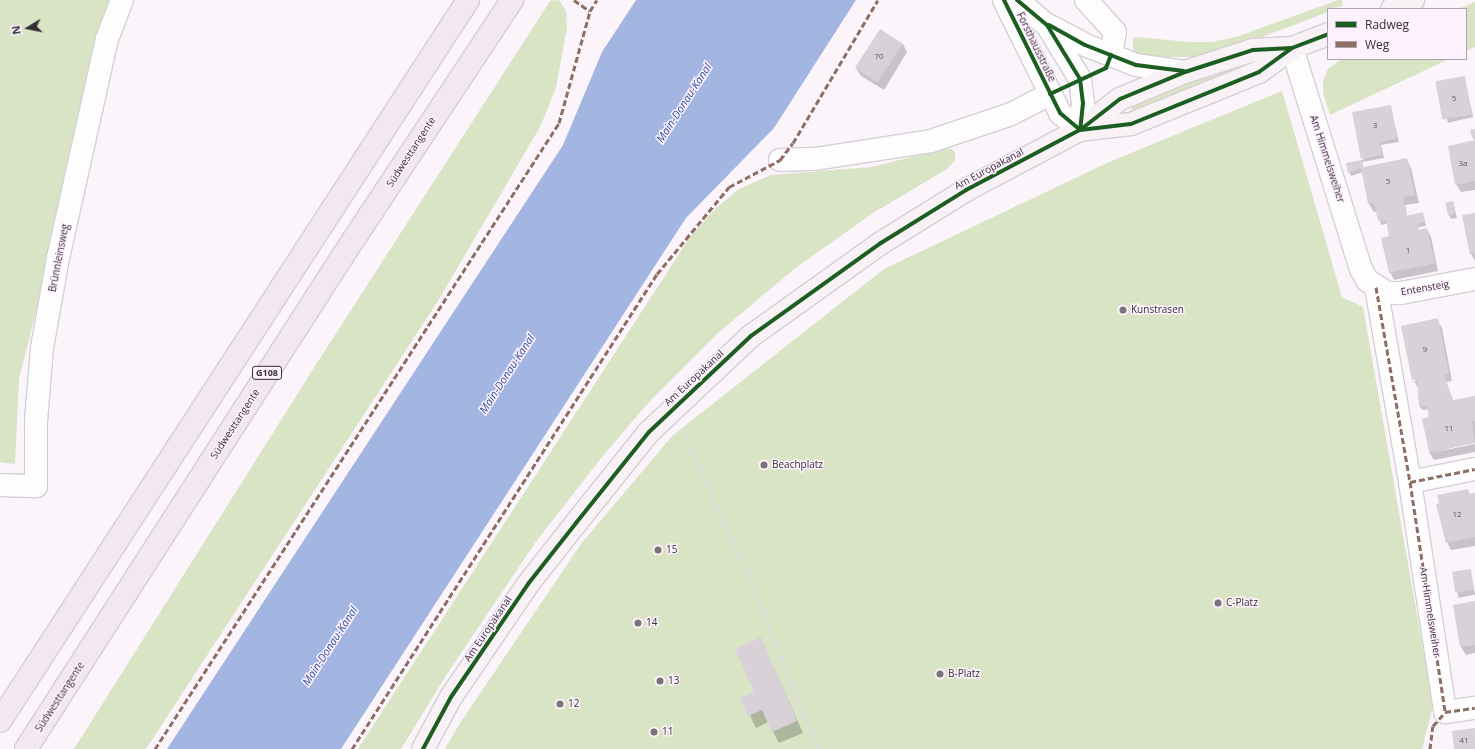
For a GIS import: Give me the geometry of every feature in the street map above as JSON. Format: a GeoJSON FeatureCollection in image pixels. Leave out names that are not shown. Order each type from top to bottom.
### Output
{"type":"FeatureCollection","features":[{"type":"Feature","properties":{"kind":"highway"},"geometry":{"type":"LineString","coordinates":[[0,721],[468,0]]}},
{"type":"Feature","properties":{"kind":"highway","name":"Südwesttangente"},"geometry":{"type":"LineString","coordinates":[[26,749],[344,254],[512,0]]}},
{"type":"Feature","properties":{"kind":"main road"},"geometry":{"type":"LineString","coordinates":[[1394,8],[1413,0]]}},
{"type":"Feature","properties":{"kind":"main road","name":"Am Europakanal"},"geometry":{"type":"LineString","coordinates":[[1080,130],[1131,124],[1260,72],[1292,48],[1327,34]]}},
{"type":"Feature","properties":{"kind":"main road","name":"Am Europakanal"},"geometry":{"type":"LineString","coordinates":[[423,749],[451,697],[528,584],[649,432],[751,336],[881,244],[966,190],[1080,130],[1106,107],[1120,99],[1185,72],[1253,50],[1292,48]]}},
{"type":"Feature","properties":{"kind":"street","name":"Brünnleinsweg"},"geometry":{"type":"LineString","coordinates":[[0,485],[36,486],[36,421],[42,348],[58,258],[107,39],[122,0]]}},
{"type":"Feature","properties":{"kind":"street","name":"Forsthausstraße"},"geometry":{"type":"LineString","coordinates":[[1004,0],[1060,113],[1080,130]]}},
{"type":"Feature","properties":{"kind":"street","name":"Forsthausstraße"},"geometry":{"type":"LineString","coordinates":[[1017,0],[1047,24],[1080,79],[1083,103],[1080,130]]}},
{"type":"Feature","properties":{"kind":"street"},"geometry":{"type":"LineString","coordinates":[[1086,0],[1115,32],[1111,55]]}},
{"type":"Feature","properties":{"kind":"street"},"geometry":{"type":"LineString","coordinates":[[1047,24],[1136,66],[1185,72]]}},
{"type":"Feature","properties":{"kind":"street","name":"Am Himmelsweiher"},"geometry":{"type":"LineString","coordinates":[[1292,48],[1361,269],[1367,280],[1376,288],[1410,482],[1445,712],[1475,708]]}},
{"type":"Feature","properties":{"kind":"street"},"geometry":{"type":"LineString","coordinates":[[780,160],[815,159],[931,140],[1011,114],[1050,94]]}},
{"type":"Feature","properties":{"kind":"street","name":"Entensteig"},"geometry":{"type":"LineString","coordinates":[[1376,288],[1387,293],[1401,294],[1475,279]]}},
{"type":"Feature","properties":{"kind":"street"},"geometry":{"type":"LineString","coordinates":[[1410,482],[1475,469]]}},
{"type":"Feature","properties":{"kind":"path"},"geometry":{"type":"LineString","coordinates":[[673,409],[746,573],[819,749]]}},
{"type":"Feature","properties":{"kind":"green space"},"geometry":{"type":"Polygon","coordinates":[[[0,0],[115,0],[19,379],[15,464],[0,462],[0,0]]]}},
{"type":"Feature","properties":{"kind":"green space"},"geometry":{"type":"Polygon","coordinates":[[[559,0],[566,11],[567,28],[556,88],[540,127],[438,301],[146,749],[74,749],[317,363],[550,1],[559,0]]]}},
{"type":"Feature","properties":{"kind":"green space"},"geometry":{"type":"Polygon","coordinates":[[[1338,0],[1342,0],[1343,6],[1327,8],[1327,12],[1244,44],[1200,57],[1154,57],[1137,54],[1133,49],[1133,39],[1136,37],[1189,42],[1212,42],[1236,37],[1338,0]]]}},
{"type":"Feature","properties":{"kind":"green space"},"geometry":{"type":"Polygon","coordinates":[[[1475,2],[1475,47],[1467,51],[1467,8],[1460,8],[1475,2]]]}},
{"type":"Feature","properties":{"kind":"green space"},"geometry":{"type":"Polygon","coordinates":[[[1259,60],[1134,114],[1130,104],[1236,61],[1259,60]]]}},
{"type":"Feature","properties":{"kind":"green space"},"geometry":{"type":"Polygon","coordinates":[[[1340,60],[1447,60],[1330,115],[1323,93],[1323,80],[1328,69],[1340,60]]]}},
{"type":"Feature","properties":{"kind":"green space"},"geometry":{"type":"Polygon","coordinates":[[[1282,91],[1342,297],[1363,307],[1433,706],[1422,749],[445,749],[460,723],[581,544],[672,436],[884,269],[1109,162],[1282,91]]]}},
{"type":"Feature","properties":{"kind":"green space"},"geometry":{"type":"Polygon","coordinates":[[[944,149],[952,149],[955,153],[955,160],[947,169],[873,213],[794,269],[718,333],[650,401],[602,457],[535,543],[447,674],[401,749],[358,749],[690,237],[715,209],[739,189],[771,175],[871,167],[944,149]]]}},
{"type":"Feature","properties":{"kind":"water","name":"Main-Donau-Kanal"},"geometry":{"type":"Polygon","coordinates":[[[636,0],[856,0],[774,128],[686,218],[341,749],[167,749],[563,145],[602,52],[636,0]]]}},
{"type":"Feature","properties":{"kind":"building"},"geometry":{"type":"Polygon","coordinates":[[[880,29],[903,44],[878,82],[855,68],[880,29]]]}},
{"type":"Feature","properties":{"kind":"building"},"geometry":{"type":"Polygon","coordinates":[[[1465,76],[1472,114],[1442,120],[1435,81],[1465,76]]]}},
{"type":"Feature","properties":{"kind":"building"},"geometry":{"type":"Polygon","coordinates":[[[1391,105],[1397,138],[1380,142],[1382,155],[1361,159],[1352,112],[1391,105]]]}},
{"type":"Feature","properties":{"kind":"building"},"geometry":{"type":"Polygon","coordinates":[[[1475,129],[1475,137],[1472,138],[1470,130],[1475,129]]]}},
{"type":"Feature","properties":{"kind":"building"},"geometry":{"type":"Polygon","coordinates":[[[1475,140],[1475,181],[1455,185],[1448,146],[1475,140]]]}},
{"type":"Feature","properties":{"kind":"building"},"geometry":{"type":"Polygon","coordinates":[[[1407,158],[1415,195],[1403,197],[1406,216],[1423,212],[1425,222],[1417,224],[1418,230],[1427,228],[1435,263],[1389,273],[1381,238],[1389,236],[1386,220],[1378,221],[1374,203],[1368,204],[1361,168],[1348,173],[1346,163],[1362,160],[1363,167],[1407,158]]]}},
{"type":"Feature","properties":{"kind":"building"},"geometry":{"type":"Polygon","coordinates":[[[1453,201],[1456,214],[1448,215],[1445,203],[1453,201]]]}},
{"type":"Feature","properties":{"kind":"building"},"geometry":{"type":"Polygon","coordinates":[[[1475,213],[1475,253],[1470,255],[1462,215],[1475,213]]]}},
{"type":"Feature","properties":{"kind":"building"},"geometry":{"type":"Polygon","coordinates":[[[1438,318],[1449,373],[1444,374],[1453,400],[1475,396],[1475,421],[1472,422],[1475,443],[1429,452],[1422,419],[1429,417],[1427,405],[1419,407],[1417,380],[1412,380],[1401,326],[1438,318]]]}},
{"type":"Feature","properties":{"kind":"building"},"geometry":{"type":"Polygon","coordinates":[[[1468,489],[1469,494],[1475,493],[1475,537],[1446,543],[1436,504],[1439,503],[1437,495],[1468,489]]]}},
{"type":"Feature","properties":{"kind":"building"},"geometry":{"type":"Polygon","coordinates":[[[1471,569],[1474,590],[1455,592],[1452,572],[1471,569]]]}},
{"type":"Feature","properties":{"kind":"building"},"geometry":{"type":"Polygon","coordinates":[[[1475,601],[1475,645],[1460,647],[1453,605],[1475,601]]]}},
{"type":"Feature","properties":{"kind":"building"},"geometry":{"type":"Polygon","coordinates":[[[761,637],[797,721],[772,732],[762,710],[748,716],[740,698],[754,692],[735,649],[761,637]]]}},
{"type":"Feature","properties":{"kind":"building"},"geometry":{"type":"Polygon","coordinates":[[[1475,728],[1475,749],[1454,749],[1452,731],[1475,728]]]}},
{"type":"Feature","properties":{"kind":"marked path"},"geometry":{"type":"LineString","coordinates":[[574,0],[590,11]]}},
{"type":"Feature","properties":{"kind":"marked path"},"geometry":{"type":"LineString","coordinates":[[155,749],[559,123],[590,11],[597,0]]}},
{"type":"Feature","properties":{"kind":"marked path"},"geometry":{"type":"LineString","coordinates":[[352,749],[657,274],[729,187],[780,160],[793,143],[878,0]]}},
{"type":"Feature","properties":{"kind":"marked path"},"geometry":{"type":"LineString","coordinates":[[1376,287],[1410,482],[1445,712]]}},
{"type":"Feature","properties":{"kind":"marked path"},"geometry":{"type":"LineString","coordinates":[[1410,482],[1475,469]]}},
{"type":"Feature","properties":{"kind":"marked path"},"geometry":{"type":"LineString","coordinates":[[1445,712],[1475,708]]}},
{"type":"Feature","properties":{"kind":"marked path"},"geometry":{"type":"LineString","coordinates":[[1430,749],[1433,726],[1445,712]]}},
{"type":"Feature","properties":{"kind":"cycle path"},"geometry":{"type":"LineString","coordinates":[[1004,0],[1060,113],[1080,130]]}},
{"type":"Feature","properties":{"kind":"cycle path"},"geometry":{"type":"LineString","coordinates":[[1017,0],[1047,25],[1080,79],[1083,103],[1080,130]]}},
{"type":"Feature","properties":{"kind":"cycle path"},"geometry":{"type":"LineString","coordinates":[[1049,25],[1085,45],[1136,65],[1184,71]]}},
{"type":"Feature","properties":{"kind":"cycle path"},"geometry":{"type":"LineString","coordinates":[[1080,130],[1131,124],[1259,72],[1292,48],[1327,34]]}},
{"type":"Feature","properties":{"kind":"cycle path"},"geometry":{"type":"LineString","coordinates":[[423,749],[451,697],[528,584],[576,523],[649,432],[751,336],[881,243],[966,190],[1080,130],[1120,99],[1185,72],[1253,50],[1292,48]]}},
{"type":"Feature","properties":{"kind":"cycle path"},"geometry":{"type":"LineString","coordinates":[[1050,94],[1106,68],[1111,55]]}},
{"type":"Feature","properties":{"kind":"place","name":"Kunstrasen"},"geometry":{"type":"Point","coordinates":[1123,310]}},
{"type":"Feature","properties":{"kind":"place","name":"Beachplatz"},"geometry":{"type":"Point","coordinates":[764,465]}},
{"type":"Feature","properties":{"kind":"place","name":"15"},"geometry":{"type":"Point","coordinates":[658,550]}},
{"type":"Feature","properties":{"kind":"place","name":"C-Platz"},"geometry":{"type":"Point","coordinates":[1218,603]}},
{"type":"Feature","properties":{"kind":"place","name":"14"},"geometry":{"type":"Point","coordinates":[638,623]}},
{"type":"Feature","properties":{"kind":"place","name":"B-Platz"},"geometry":{"type":"Point","coordinates":[940,674]}},
{"type":"Feature","properties":{"kind":"place","name":"13"},"geometry":{"type":"Point","coordinates":[660,681]}},
{"type":"Feature","properties":{"kind":"place","name":"12"},"geometry":{"type":"Point","coordinates":[560,704]}},
{"type":"Feature","properties":{"kind":"place","name":"11"},"geometry":{"type":"Point","coordinates":[654,732]}}]}
